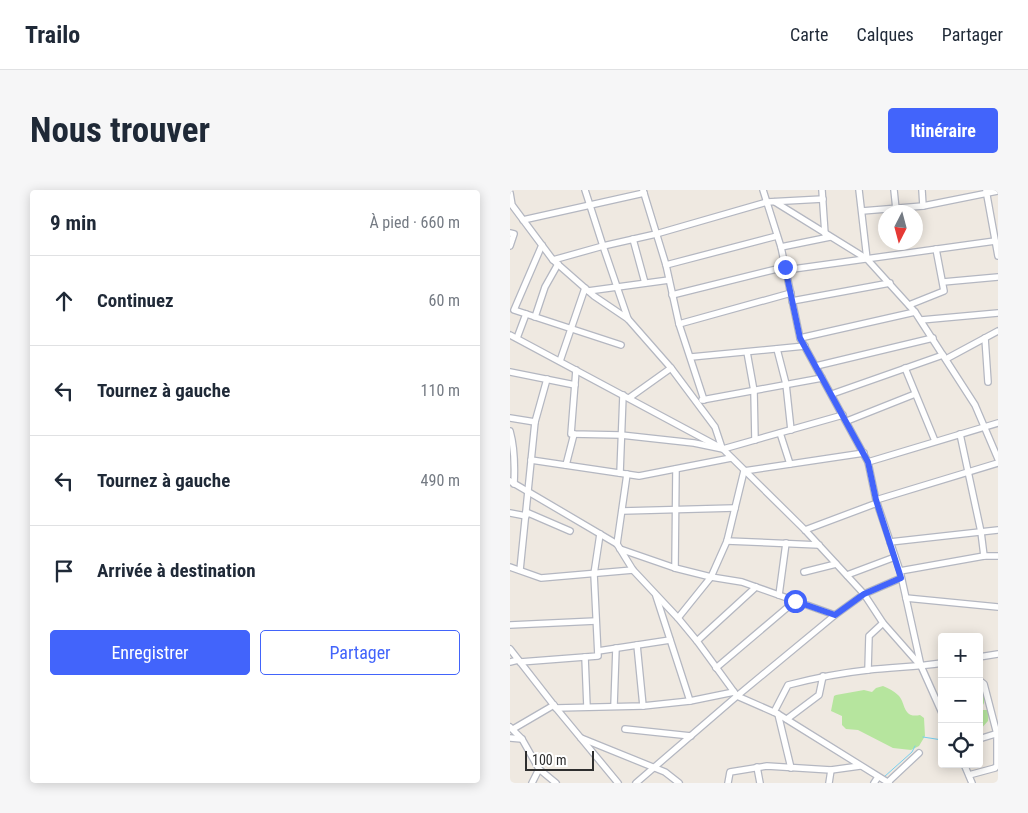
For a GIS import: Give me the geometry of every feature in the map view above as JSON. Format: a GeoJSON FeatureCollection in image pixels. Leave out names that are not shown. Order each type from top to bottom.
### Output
{"type":"FeatureCollection","features":[{"type":"Feature","properties":{"kind":"street"},"geometry":{"type":"LineString","coordinates":[[585,190],[628,319]]}},
{"type":"Feature","properties":{"kind":"street"},"geometry":{"type":"LineString","coordinates":[[763,190],[781,247],[800,338],[868,462],[877,502],[900,571],[922,666],[938,704]]}},
{"type":"Feature","properties":{"kind":"street"},"geometry":{"type":"LineString","coordinates":[[822,190],[828,236]]}},
{"type":"Feature","properties":{"kind":"street"},"geometry":{"type":"LineString","coordinates":[[859,190],[867,259]]}},
{"type":"Feature","properties":{"kind":"street"},"geometry":{"type":"LineString","coordinates":[[894,190],[896,205]]}},
{"type":"Feature","properties":{"kind":"street"},"geometry":{"type":"LineString","coordinates":[[922,190],[924,206],[986,191],[998,191]]}},
{"type":"Feature","properties":{"kind":"street"},"geometry":{"type":"LineString","coordinates":[[986,191],[998,256]]}},
{"type":"Feature","properties":{"kind":"street"},"geometry":{"type":"LineString","coordinates":[[523,220],[644,192],[666,265],[679,324],[704,400]]}},
{"type":"Feature","properties":{"kind":"street"},"geometry":{"type":"LineString","coordinates":[[510,193],[512,205],[556,262],[594,296],[628,319],[671,368],[715,427],[723,448]]}},
{"type":"Feature","properties":{"kind":"street"},"geometry":{"type":"LineString","coordinates":[[536,317],[545,287],[556,262],[603,246],[656,234],[767,202],[823,199]]}},
{"type":"Feature","properties":{"kind":"street"},"geometry":{"type":"LineString","coordinates":[[775,202],[867,259],[890,283],[921,320],[975,405],[998,459]]}},
{"type":"Feature","properties":{"kind":"street"},"geometry":{"type":"LineString","coordinates":[[862,211],[878,210]]}},
{"type":"Feature","properties":{"kind":"street"},"geometry":{"type":"LineString","coordinates":[[510,233],[514,234],[510,246]]}},
{"type":"Feature","properties":{"kind":"street"},"geometry":{"type":"LineString","coordinates":[[666,265],[777,236]]}},
{"type":"Feature","properties":{"kind":"street"},"geometry":{"type":"LineString","coordinates":[[781,247],[828,236]]}},
{"type":"Feature","properties":{"kind":"street"},"geometry":{"type":"LineString","coordinates":[[632,239],[645,283]]}},
{"type":"Feature","properties":{"kind":"street"},"geometry":{"type":"LineString","coordinates":[[672,294],[785,268],[867,259],[995,241]]}},
{"type":"Feature","properties":{"kind":"street"},"geometry":{"type":"LineString","coordinates":[[542,245],[514,310],[621,345]]}},
{"type":"Feature","properties":{"kind":"street"},"geometry":{"type":"LineString","coordinates":[[909,305],[944,291],[936,249]]}},
{"type":"Feature","properties":{"kind":"street"},"geometry":{"type":"LineString","coordinates":[[943,282],[998,277]]}},
{"type":"Feature","properties":{"kind":"street"},"geometry":{"type":"LineString","coordinates":[[586,289],[669,280]]}},
{"type":"Feature","properties":{"kind":"street"},"geometry":{"type":"LineString","coordinates":[[792,301],[890,283]]}},
{"type":"Feature","properties":{"kind":"street"},"geometry":{"type":"LineString","coordinates":[[560,361],[586,289]]}},
{"type":"Feature","properties":{"kind":"street"},"geometry":{"type":"LineString","coordinates":[[679,324],[790,293]]}},
{"type":"Feature","properties":{"kind":"street"},"geometry":{"type":"LineString","coordinates":[[800,338],[915,312]]}},
{"type":"Feature","properties":{"kind":"street"},"geometry":{"type":"LineString","coordinates":[[921,320],[998,313]]}},
{"type":"Feature","properties":{"kind":"street"},"geometry":{"type":"LineString","coordinates":[[517,338],[526,314]]}},
{"type":"Feature","properties":{"kind":"street"},"geometry":{"type":"LineString","coordinates":[[832,394],[905,368],[945,357],[998,331]]}},
{"type":"Feature","properties":{"kind":"street"},"geometry":{"type":"LineString","coordinates":[[510,335],[723,448],[805,530],[864,594],[883,623],[922,666]]}},
{"type":"Feature","properties":{"kind":"street"},"geometry":{"type":"LineString","coordinates":[[816,366],[933,338]]}},
{"type":"Feature","properties":{"kind":"street"},"geometry":{"type":"LineString","coordinates":[[985,338],[988,382]]}},
{"type":"Feature","properties":{"kind":"street"},"geometry":{"type":"LineString","coordinates":[[690,357],[805,346]]}},
{"type":"Feature","properties":{"kind":"street"},"geometry":{"type":"LineString","coordinates":[[777,349],[786,384],[791,430]]}},
{"type":"Feature","properties":{"kind":"street"},"geometry":{"type":"LineString","coordinates":[[747,352],[754,390],[756,440]]}},
{"type":"Feature","properties":{"kind":"street"},"geometry":{"type":"LineString","coordinates":[[626,397],[671,368]]}},
{"type":"Feature","properties":{"kind":"street"},"geometry":{"type":"LineString","coordinates":[[905,368],[935,441]]}},
{"type":"Feature","properties":{"kind":"street"},"geometry":{"type":"LineString","coordinates":[[576,370],[571,434],[622,435],[723,448],[845,418],[915,394]]}},
{"type":"Feature","properties":{"kind":"street"},"geometry":{"type":"LineString","coordinates":[[510,372],[575,386]]}},
{"type":"Feature","properties":{"kind":"street"},"geometry":{"type":"LineString","coordinates":[[696,402],[822,378]]}},
{"type":"Feature","properties":{"kind":"street"},"geometry":{"type":"LineString","coordinates":[[520,570],[535,422],[547,379]]}},
{"type":"Feature","properties":{"kind":"street"},"geometry":{"type":"LineString","coordinates":[[620,473],[626,397]]}},
{"type":"Feature","properties":{"kind":"street"},"geometry":{"type":"LineString","coordinates":[[510,418],[535,422]]}},
{"type":"Feature","properties":{"kind":"street"},"geometry":{"type":"LineString","coordinates":[[868,462],[998,423]]}},
{"type":"Feature","properties":{"kind":"street"},"geometry":{"type":"LineString","coordinates":[[510,431],[515,455],[512,482],[600,534],[618,547],[675,568],[742,582],[835,615]]}},
{"type":"Feature","properties":{"kind":"street"},"geometry":{"type":"LineString","coordinates":[[780,433],[790,464]]}},
{"type":"Feature","properties":{"kind":"street"},"geometry":{"type":"LineString","coordinates":[[566,465],[574,434]]}},
{"type":"Feature","properties":{"kind":"street"},"geometry":{"type":"LineString","coordinates":[[960,434],[981,532],[984,556]]}},
{"type":"Feature","properties":{"kind":"street"},"geometry":{"type":"LineString","coordinates":[[744,471],[864,453]]}},
{"type":"Feature","properties":{"kind":"street"},"geometry":{"type":"LineString","coordinates":[[531,460],[639,476],[732,458]]}},
{"type":"Feature","properties":{"kind":"street"},"geometry":{"type":"LineString","coordinates":[[805,530],[877,502],[998,463]]}},
{"type":"Feature","properties":{"kind":"street"},"geometry":{"type":"LineString","coordinates":[[675,568],[676,468]]}},
{"type":"Feature","properties":{"kind":"street"},"geometry":{"type":"LineString","coordinates":[[678,618],[711,577],[727,541],[744,471]]}},
{"type":"Feature","properties":{"kind":"street"},"geometry":{"type":"LineString","coordinates":[[627,474],[618,547],[633,570],[678,618],[736,694],[787,719],[888,783],[919,753]]}},
{"type":"Feature","properties":{"kind":"street"},"geometry":{"type":"LineString","coordinates":[[622,511],[735,508]]}},
{"type":"Feature","properties":{"kind":"street"},"geometry":{"type":"LineString","coordinates":[[510,513],[526,514],[570,531]]}},
{"type":"Feature","properties":{"kind":"street"},"geometry":{"type":"LineString","coordinates":[[890,542],[998,530]]}},
{"type":"Feature","properties":{"kind":"street"},"geometry":{"type":"LineString","coordinates":[[510,662],[598,656],[594,574],[600,534]]}},
{"type":"Feature","properties":{"kind":"street"},"geometry":{"type":"LineString","coordinates":[[727,541],[819,545]]}},
{"type":"Feature","properties":{"kind":"street"},"geometry":{"type":"LineString","coordinates":[[779,595],[786,544]]}},
{"type":"Feature","properties":{"kind":"street"},"geometry":{"type":"LineString","coordinates":[[900,571],[984,556],[998,556]]}},
{"type":"Feature","properties":{"kind":"street"},"geometry":{"type":"LineString","coordinates":[[846,575],[895,557]]}},
{"type":"Feature","properties":{"kind":"street"},"geometry":{"type":"LineString","coordinates":[[804,572],[836,564]]}},
{"type":"Feature","properties":{"kind":"street"},"geometry":{"type":"LineString","coordinates":[[510,567],[541,578],[633,570]]}},
{"type":"Feature","properties":{"kind":"street"},"geometry":{"type":"LineString","coordinates":[[636,783],[736,694],[835,615],[864,594],[901,578]]}},
{"type":"Feature","properties":{"kind":"street"},"geometry":{"type":"LineString","coordinates":[[696,641],[756,587]]}},
{"type":"Feature","properties":{"kind":"street"},"geometry":{"type":"LineString","coordinates":[[655,593],[690,701]]}},
{"type":"Feature","properties":{"kind":"street"},"geometry":{"type":"LineString","coordinates":[[906,598],[998,607]]}},
{"type":"Feature","properties":{"kind":"street"},"geometry":{"type":"LineString","coordinates":[[716,668],[795,601]]}},
{"type":"Feature","properties":{"kind":"street"},"geometry":{"type":"LineString","coordinates":[[510,625],[596,621]]}},
{"type":"Feature","properties":{"kind":"street"},"geometry":{"type":"LineString","coordinates":[[868,670],[869,636],[883,623]]}},
{"type":"Feature","properties":{"kind":"street"},"geometry":{"type":"LineString","coordinates":[[598,651],[670,640]]}},
{"type":"Feature","properties":{"kind":"street"},"geometry":{"type":"LineString","coordinates":[[637,645],[643,706]]}},
{"type":"Feature","properties":{"kind":"street"},"geometry":{"type":"LineString","coordinates":[[614,706],[616,648]]}},
{"type":"Feature","properties":{"kind":"street"},"geometry":{"type":"LineString","coordinates":[[510,649],[618,783]]}},
{"type":"Feature","properties":{"kind":"street"},"geometry":{"type":"LineString","coordinates":[[983,656],[998,654]]}},
{"type":"Feature","properties":{"kind":"street"},"geometry":{"type":"LineString","coordinates":[[585,657],[587,707]]}},
{"type":"Feature","properties":{"kind":"street"},"geometry":{"type":"LineString","coordinates":[[791,768],[776,713],[788,685],[823,676],[938,664]]}},
{"type":"Feature","properties":{"kind":"street"},"geometry":{"type":"LineString","coordinates":[[787,719],[819,694],[823,676]]}},
{"type":"Feature","properties":{"kind":"street"},"geometry":{"type":"LineString","coordinates":[[969,775],[997,767],[997,734],[983,683]]}},
{"type":"Feature","properties":{"kind":"street"},"geometry":{"type":"LineString","coordinates":[[556,783],[539,769],[522,739],[512,728],[555,706],[643,706],[736,694]]}},
{"type":"Feature","properties":{"kind":"street"},"geometry":{"type":"LineString","coordinates":[[624,729],[691,736]]}},
{"type":"Feature","properties":{"kind":"street"},"geometry":{"type":"LineString","coordinates":[[983,738],[997,734]]}},
{"type":"Feature","properties":{"kind":"street"},"geometry":{"type":"LineString","coordinates":[[580,737],[665,772],[679,783]]}},
{"type":"Feature","properties":{"kind":"street"},"geometry":{"type":"LineString","coordinates":[[510,738],[522,739]]}},
{"type":"Feature","properties":{"kind":"street"},"geometry":{"type":"LineString","coordinates":[[728,783],[730,772],[757,767],[831,770],[860,766]]}},
{"type":"Feature","properties":{"kind":"street"},"geometry":{"type":"LineString","coordinates":[[757,767],[760,783]]}},
{"type":"Feature","properties":{"kind":"street"},"geometry":{"type":"LineString","coordinates":[[966,768],[972,783]]}},
{"type":"Feature","properties":{"kind":"street"},"geometry":{"type":"LineString","coordinates":[[532,783],[539,769]]}},
{"type":"Feature","properties":{"kind":"street"},"geometry":{"type":"LineString","coordinates":[[829,783],[831,770]]}},
{"type":"Feature","properties":{"kind":"street"},"geometry":{"type":"LineString","coordinates":[[874,783],[878,777]]}},
{"type":"Feature","properties":{"kind":"green space"},"geometry":{"type":"Polygon","coordinates":[[[883,686],[901,698],[905,709],[910,715],[920,715],[924,718],[925,736],[919,746],[911,750],[893,748],[858,730],[846,729],[842,725],[842,716],[831,711],[834,696],[836,695],[864,690],[872,692],[876,688],[883,686]]]}},
{"type":"Feature","properties":{"kind":"green space"},"geometry":{"type":"Polygon","coordinates":[[[983,710],[988,710],[989,712],[988,721],[983,727],[983,710]]]}},
{"type":"Feature","properties":{"kind":"waterway"},"geometry":{"type":"LineString","coordinates":[[923,737],[938,739]]}},
{"type":"Feature","properties":{"kind":"waterway"},"geometry":{"type":"LineString","coordinates":[[884,777],[912,752],[915,746]]}},
{"type":"Feature","properties":{"kind":"waterway"},"geometry":{"type":"LineString","coordinates":[[962,768],[966,776]]}},
{"type":"Feature","properties":{"kind":"route"},"geometry":{"type":"LineString","coordinates":[[785,267],[800,338],[868,462],[876,500],[901,578],[864,594],[835,615],[795,601]]}}]}
